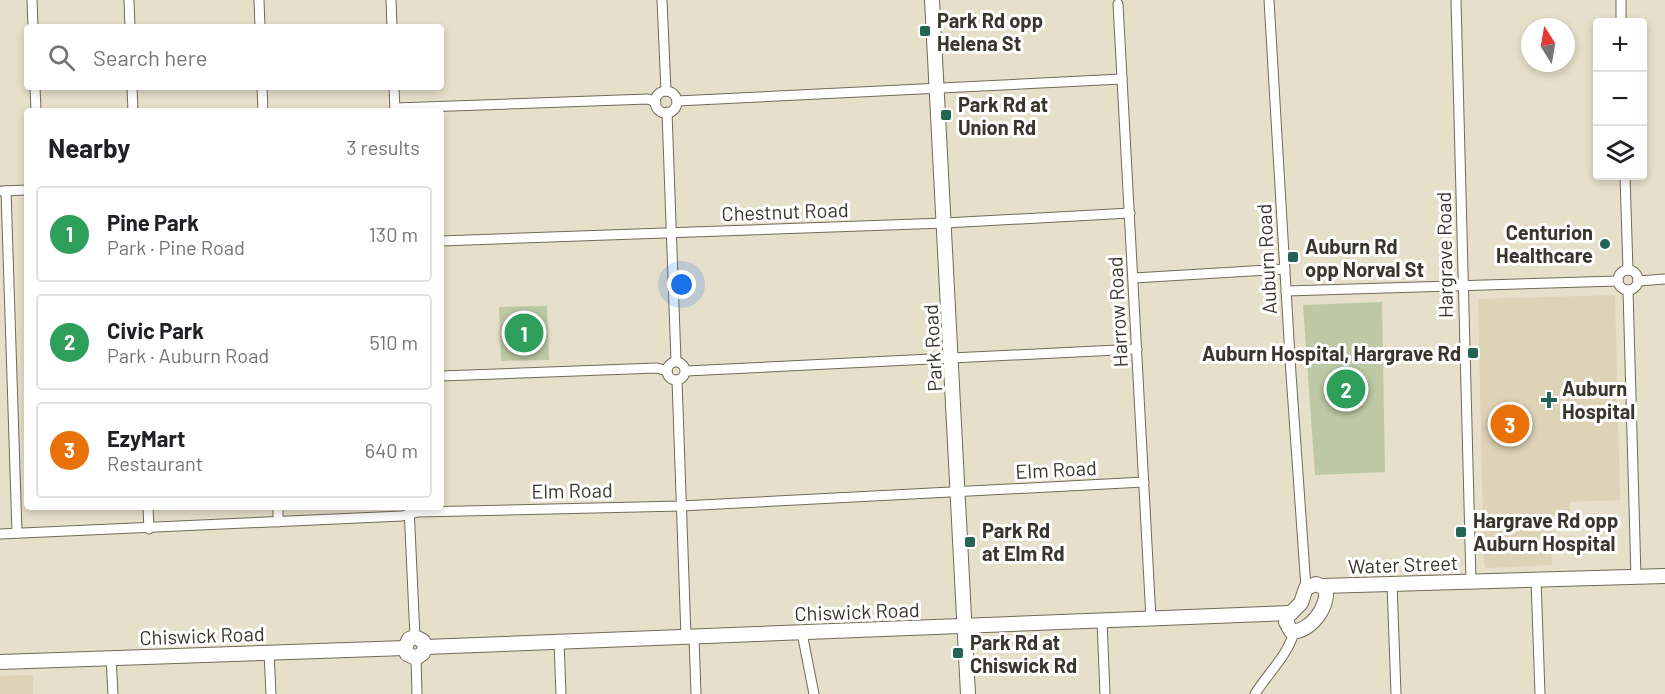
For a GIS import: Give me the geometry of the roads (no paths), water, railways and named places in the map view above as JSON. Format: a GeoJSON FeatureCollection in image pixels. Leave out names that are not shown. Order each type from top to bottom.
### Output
{"type":"FeatureCollection","features":[{"type":"Feature","properties":{"kind":"street"},"geometry":{"type":"LineString","coordinates":[[32,0],[33,24]]}},
{"type":"Feature","properties":{"kind":"street"},"geometry":{"type":"LineString","coordinates":[[129,0],[130,24]]}},
{"type":"Feature","properties":{"kind":"street"},"geometry":{"type":"LineString","coordinates":[[259,0],[260,24]]}},
{"type":"Feature","properties":{"kind":"street"},"geometry":{"type":"LineString","coordinates":[[391,0],[392,24]]}},
{"type":"Feature","properties":{"kind":"street"},"geometry":{"type":"LineString","coordinates":[[662,0],[666,91]]}},
{"type":"Feature","properties":{"kind":"street","name":"Park Road"},"geometry":{"type":"LineString","coordinates":[[932,0],[968,694]]}},
{"type":"Feature","properties":{"kind":"street","name":"Auburn Road"},"geometry":{"type":"LineString","coordinates":[[1269,0],[1306,588]]}},
{"type":"Feature","properties":{"kind":"street","name":"Hargrave Road"},"geometry":{"type":"LineString","coordinates":[[1456,0],[1471,581]]}},
{"type":"Feature","properties":{"kind":"street"},"geometry":{"type":"LineString","coordinates":[[1621,0],[1621,18]]}},
{"type":"Feature","properties":{"kind":"street","name":"Harrow Road"},"geometry":{"type":"LineString","coordinates":[[1118,1],[1151,619]]}},
{"type":"Feature","properties":{"kind":"street"},"geometry":{"type":"LineString","coordinates":[[677,101],[1122,79]]}},
{"type":"Feature","properties":{"kind":"street"},"geometry":{"type":"LineString","coordinates":[[35,90],[36,108]]}},
{"type":"Feature","properties":{"kind":"street"},"geometry":{"type":"LineString","coordinates":[[132,90],[133,108]]}},
{"type":"Feature","properties":{"kind":"street"},"geometry":{"type":"LineString","coordinates":[[262,90],[263,108]]}},
{"type":"Feature","properties":{"kind":"street"},"geometry":{"type":"LineString","coordinates":[[394,90],[395,108]]}},
{"type":"Feature","properties":{"kind":"street"},"geometry":{"type":"LineString","coordinates":[[441,108],[648,99],[656,102],[660,111],[667,112],[673,110],[677,101],[675,95],[666,91],[660,93],[656,102]]}},
{"type":"Feature","properties":{"kind":"street"},"geometry":{"type":"LineString","coordinates":[[667,112],[676,361]]}},
{"type":"Feature","properties":{"kind":"street"},"geometry":{"type":"LineString","coordinates":[[1626,180],[1628,270]]}},
{"type":"Feature","properties":{"kind":"street"},"geometry":{"type":"LineString","coordinates":[[17,533],[3,191],[24,190]]}},
{"type":"Feature","properties":{"kind":"street","name":"Chestnut Road"},"geometry":{"type":"LineString","coordinates":[[444,241],[945,223],[1130,213]]}},
{"type":"Feature","properties":{"kind":"street"},"geometry":{"type":"LineString","coordinates":[[1134,278],[1285,269]]}},
{"type":"Feature","properties":{"kind":"street"},"geometry":{"type":"LineString","coordinates":[[1628,270],[1635,273],[1638,281],[1636,286],[1628,290],[1622,288],[1618,281],[1622,272],[1628,270]]}},
{"type":"Feature","properties":{"kind":"street"},"geometry":{"type":"LineString","coordinates":[[1638,281],[1665,279]]}},
{"type":"Feature","properties":{"kind":"street"},"geometry":{"type":"LineString","coordinates":[[1286,291],[1618,281]]}},
{"type":"Feature","properties":{"kind":"street"},"geometry":{"type":"LineString","coordinates":[[1628,290],[1636,577]]}},
{"type":"Feature","properties":{"kind":"street"},"geometry":{"type":"LineString","coordinates":[[686,371],[1137,349]]}},
{"type":"Feature","properties":{"kind":"street"},"geometry":{"type":"LineString","coordinates":[[676,361],[682,363],[686,371],[684,376],[676,380],[670,378],[667,371],[669,364],[676,361]]}},
{"type":"Feature","properties":{"kind":"street"},"geometry":{"type":"LineString","coordinates":[[444,376],[657,368],[667,371]]}},
{"type":"Feature","properties":{"kind":"street"},"geometry":{"type":"LineString","coordinates":[[676,380],[681,506],[696,694]]}},
{"type":"Feature","properties":{"kind":"street","name":"Elm Road"},"geometry":{"type":"LineString","coordinates":[[0,534],[278,522],[410,510],[418,512],[681,506],[1144,482]]}},
{"type":"Feature","properties":{"kind":"street"},"geometry":{"type":"LineString","coordinates":[[148,510],[149,529]]}},
{"type":"Feature","properties":{"kind":"street"},"geometry":{"type":"LineString","coordinates":[[278,510],[278,522]]}},
{"type":"Feature","properties":{"kind":"street"},"geometry":{"type":"LineString","coordinates":[[410,510],[417,694]]}},
{"type":"Feature","properties":{"kind":"street","name":"Water Street"},"geometry":{"type":"LineString","coordinates":[[1306,588],[1312,585],[1665,576]]}},
{"type":"Feature","properties":{"kind":"street"},"geometry":{"type":"LineString","coordinates":[[1536,579],[1540,694]]}},
{"type":"Feature","properties":{"kind":"street"},"geometry":{"type":"LineString","coordinates":[[1392,583],[1396,694]]}},
{"type":"Feature","properties":{"kind":"street"},"geometry":{"type":"LineString","coordinates":[[1306,588],[1301,603],[1288,616],[1286,622],[1289,629],[1294,632],[1308,626],[1324,605],[1327,597],[1323,586]]}},
{"type":"Feature","properties":{"kind":"street","name":"Chiswick Road"},"geometry":{"type":"LineString","coordinates":[[0,662],[1292,613]]}},
{"type":"Feature","properties":{"kind":"street"},"geometry":{"type":"LineString","coordinates":[[1102,621],[1105,694]]}},
{"type":"Feature","properties":{"kind":"street"},"geometry":{"type":"LineString","coordinates":[[1256,694],[1292,642],[1294,632]]}},
{"type":"Feature","properties":{"kind":"street"},"geometry":{"type":"LineString","coordinates":[[802,633],[814,694]]}},
{"type":"Feature","properties":{"kind":"street"},"geometry":{"type":"LineString","coordinates":[[559,642],[561,694]]}},
{"type":"Feature","properties":{"kind":"street"},"geometry":{"type":"LineString","coordinates":[[269,652],[271,694]]}},
{"type":"Feature","properties":{"kind":"street"},"geometry":{"type":"LineString","coordinates":[[111,658],[113,694]]}},
{"type":"Feature","properties":{"kind":"place","name":"Park Rd opp Helena St"},"geometry":{"type":"Point","coordinates":[925,31]}},
{"type":"Feature","properties":{"kind":"place","name":"Park Rd at Union Rd"},"geometry":{"type":"Point","coordinates":[946,115]}},
{"type":"Feature","properties":{"kind":"place","name":"Centurion Healthcare"},"geometry":{"type":"Point","coordinates":[1605,244]}},
{"type":"Feature","properties":{"kind":"place","name":"Auburn Rd opp Norval St"},"geometry":{"type":"Point","coordinates":[1293,257]}},
{"type":"Feature","properties":{"kind":"place","name":"Pine Park"},"geometry":{"type":"Point","coordinates":[524,333]}},
{"type":"Feature","properties":{"kind":"place","name":"Auburn Hospital, Hargrave Rd"},"geometry":{"type":"Point","coordinates":[1473,353]}},
{"type":"Feature","properties":{"kind":"place","name":"Civic Park"},"geometry":{"type":"Point","coordinates":[1346,389]}},
{"type":"Feature","properties":{"kind":"place","name":"Auburn Hospital"},"geometry":{"type":"Point","coordinates":[1549,400]}},
{"type":"Feature","properties":{"kind":"place","name":"EzyMart"},"geometry":{"type":"Point","coordinates":[1510,424]}},
{"type":"Feature","properties":{"kind":"place","name":"Hargrave Rd opp Auburn Hospital"},"geometry":{"type":"Point","coordinates":[1461,532]}},
{"type":"Feature","properties":{"kind":"place","name":"Park Rd at Elm Rd"},"geometry":{"type":"Point","coordinates":[970,542]}},
{"type":"Feature","properties":{"kind":"place","name":"Park Rd at Chiswick Rd"},"geometry":{"type":"Point","coordinates":[958,653]}}]}
